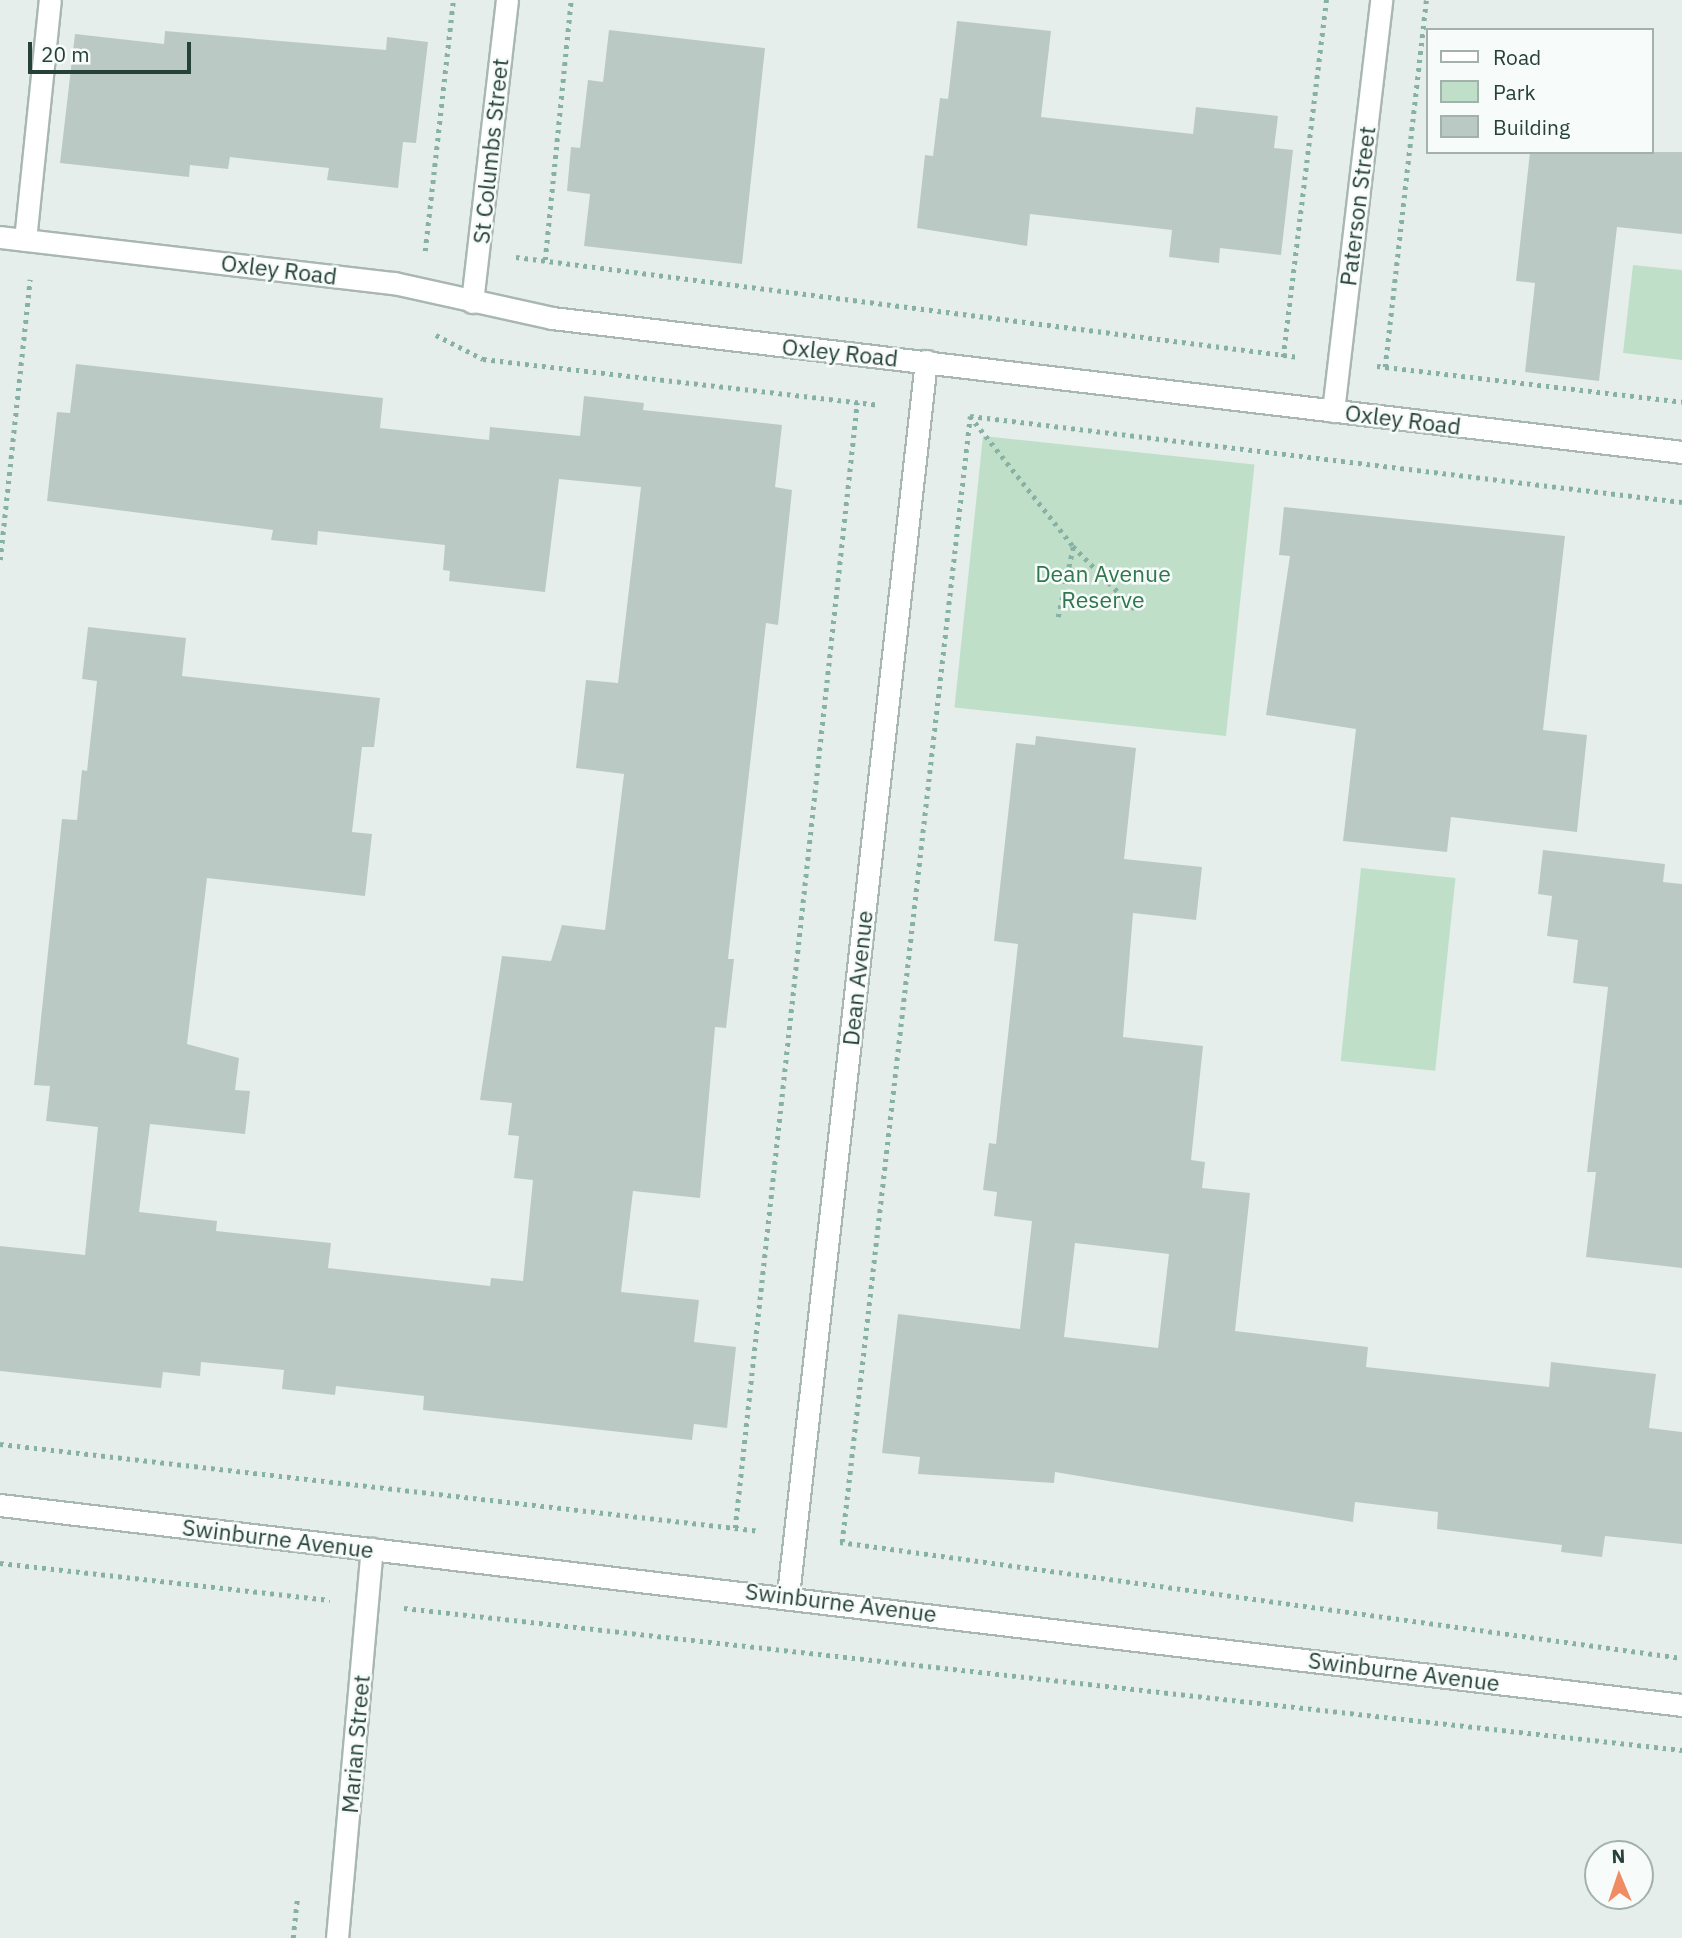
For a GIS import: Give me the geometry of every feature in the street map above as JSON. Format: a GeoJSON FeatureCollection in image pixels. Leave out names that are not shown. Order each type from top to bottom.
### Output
{"type":"FeatureCollection","features":[{"type":"Feature","properties":{"kind":"street"},"geometry":{"type":"LineString","coordinates":[[25,240],[50,0]]}},
{"type":"Feature","properties":{"kind":"street","name":"St Columbs Street"},"geometry":{"type":"LineString","coordinates":[[472,302],[507,0]]}},
{"type":"Feature","properties":{"kind":"street","name":"Paterson Street"},"geometry":{"type":"LineString","coordinates":[[1333,411],[1381,0]]}},
{"type":"Feature","properties":{"kind":"street","name":"Oxley Road"},"geometry":{"type":"LineString","coordinates":[[0,237],[421,288],[472,302],[552,318],[1682,452]]}},
{"type":"Feature","properties":{"kind":"street","name":"Dean Avenue"},"geometry":{"type":"LineString","coordinates":[[789,1595],[926,362]]}},
{"type":"Feature","properties":{"kind":"street","name":"Swinburne Avenue"},"geometry":{"type":"LineString","coordinates":[[0,1505],[789,1595],[1682,1706]]}},
{"type":"Feature","properties":{"kind":"street","name":"Marian Street"},"geometry":{"type":"LineString","coordinates":[[337,1938],[372,1549]]}},
{"type":"Feature","properties":{"kind":"path"},"geometry":{"type":"LineString","coordinates":[[453,0],[418,325],[483,359],[878,405]]}},
{"type":"Feature","properties":{"kind":"path"},"geometry":{"type":"LineString","coordinates":[[545,260],[570,0]]}},
{"type":"Feature","properties":{"kind":"path"},"geometry":{"type":"LineString","coordinates":[[1283,355],[1325,0]]}},
{"type":"Feature","properties":{"kind":"path"},"geometry":{"type":"LineString","coordinates":[[1385,367],[1426,0]]}},
{"type":"Feature","properties":{"kind":"path"},"geometry":{"type":"LineString","coordinates":[[479,252],[1339,362],[1682,402]]}},
{"type":"Feature","properties":{"kind":"path"},"geometry":{"type":"LineString","coordinates":[[20,278],[44,281]]}},
{"type":"Feature","properties":{"kind":"path"},"geometry":{"type":"LineString","coordinates":[[0,560],[30,279]]}},
{"type":"Feature","properties":{"kind":"path"},"geometry":{"type":"LineString","coordinates":[[735,1528],[857,403]]}},
{"type":"Feature","properties":{"kind":"path"},"geometry":{"type":"LineString","coordinates":[[842,1542],[970,416]]}},
{"type":"Feature","properties":{"kind":"path"},"geometry":{"type":"LineString","coordinates":[[970,416],[1682,502]]}},
{"type":"Feature","properties":{"kind":"path"},"geometry":{"type":"LineString","coordinates":[[970,416],[1073,547],[1135,609]]}},
{"type":"Feature","properties":{"kind":"path"},"geometry":{"type":"LineString","coordinates":[[1058,617],[1073,547]]}},
{"type":"Feature","properties":{"kind":"path"},"geometry":{"type":"LineString","coordinates":[[0,1444],[735,1528],[1682,1658]]}},
{"type":"Feature","properties":{"kind":"path"},"geometry":{"type":"LineString","coordinates":[[0,1563],[1682,1750]]}},
{"type":"Feature","properties":{"kind":"green space"},"geometry":{"type":"Polygon","coordinates":[[[1633,265],[1682,270],[1682,360],[1623,353],[1633,265]]]}},
{"type":"Feature","properties":{"kind":"green space","name":"Dean Avenue Reserve"},"geometry":{"type":"Polygon","coordinates":[[[983,436],[1255,465],[1226,736],[954,708],[983,436]]]}},
{"type":"Feature","properties":{"kind":"green space"},"geometry":{"type":"Polygon","coordinates":[[[1361,868],[1455,878],[1435,1071],[1341,1061],[1361,868]]]}},
{"type":"Feature","properties":{"kind":"building"},"geometry":{"type":"Polygon","coordinates":[[[957,21],[1051,31],[1041,117],[1193,134],[1196,107],[1278,116],[1274,148],[1293,150],[1281,255],[1220,248],[1219,263],[1169,257],[1172,230],[1030,214],[1027,246],[917,228],[925,155],[933,156],[940,98],[948,99],[957,21]]]}},
{"type":"Feature","properties":{"kind":"building"},"geometry":{"type":"Polygon","coordinates":[[[609,30],[765,48],[742,264],[584,246],[590,194],[567,191],[571,147],[580,148],[588,80],[603,82],[609,30]]]}},
{"type":"Feature","properties":{"kind":"building"},"geometry":{"type":"Polygon","coordinates":[[[165,31],[386,50],[387,37],[428,42],[416,143],[403,142],[398,188],[327,180],[329,168],[230,157],[228,169],[190,165],[189,177],[60,163],[75,34],[164,44],[165,31]]]}},
{"type":"Feature","properties":{"kind":"building"},"geometry":{"type":"Polygon","coordinates":[[[1682,152],[1682,234],[1617,227],[1599,381],[1525,372],[1535,283],[1516,281],[1530,154],[1682,152]]]}},
{"type":"Feature","properties":{"kind":"building"},"geometry":{"type":"Polygon","coordinates":[[[76,364],[383,398],[380,428],[489,440],[490,427],[580,436],[584,396],[644,403],[643,410],[782,425],[775,487],[792,490],[778,625],[766,623],[728,959],[734,959],[726,1028],[715,1027],[700,1198],[633,1191],[621,1292],[699,1300],[694,1342],[736,1347],[727,1428],[694,1424],[692,1440],[423,1410],[424,1396],[336,1386],[335,1395],[282,1389],[284,1370],[201,1362],[200,1376],[163,1372],[161,1388],[0,1371],[0,1246],[85,1255],[98,1127],[46,1121],[50,1086],[34,1085],[62,819],[77,820],[82,770],[87,771],[97,681],[82,679],[88,627],[186,638],[182,676],[380,698],[374,747],[362,747],[352,832],[372,834],[365,896],[207,878],[187,1044],[239,1058],[235,1090],[250,1091],[245,1134],[150,1124],[139,1212],[217,1221],[216,1231],[331,1243],[328,1268],[490,1286],[491,1278],[523,1281],[533,1180],[514,1178],[519,1136],[508,1135],[512,1103],[480,1100],[502,956],[551,961],[562,925],[605,930],[624,774],[576,768],[586,680],[618,683],[641,487],[559,479],[545,592],[449,581],[450,571],[443,570],[445,545],[318,531],[317,545],[271,540],[273,530],[47,501],[57,412],[70,413],[76,364]]]}},
{"type":"Feature","properties":{"kind":"building"},"geometry":{"type":"Polygon","coordinates":[[[1284,507],[1565,536],[1543,730],[1587,735],[1577,832],[1451,817],[1447,852],[1343,841],[1356,729],[1266,715],[1290,556],[1279,555],[1284,507]]]}},
{"type":"Feature","properties":{"kind":"building"},"geometry":{"type":"Polygon","coordinates":[[[1036,736],[1136,748],[1124,859],[1202,867],[1196,920],[1133,913],[1123,1037],[1203,1046],[1191,1160],[1205,1162],[1202,1188],[1250,1193],[1235,1331],[1368,1347],[1366,1367],[1549,1387],[1551,1362],[1656,1374],[1649,1428],[1682,1432],[1682,1544],[1605,1536],[1602,1557],[1561,1552],[1562,1545],[1437,1529],[1438,1512],[1355,1502],[1353,1522],[1055,1472],[1054,1483],[918,1474],[920,1457],[882,1453],[898,1314],[1020,1329],[1032,1221],[994,1216],[997,1192],[983,1190],[989,1143],[996,1144],[1018,944],[994,941],[1016,743],[1035,745],[1036,736]],[[1075,1243],[1064,1337],[1158,1348],[1169,1254],[1075,1243]]]}},
{"type":"Feature","properties":{"kind":"building"},"geometry":{"type":"Polygon","coordinates":[[[1543,850],[1665,864],[1663,882],[1682,884],[1682,1268],[1586,1257],[1596,1172],[1587,1172],[1608,987],[1573,983],[1578,940],[1547,936],[1552,896],[1538,894],[1543,850]]]}}]}
